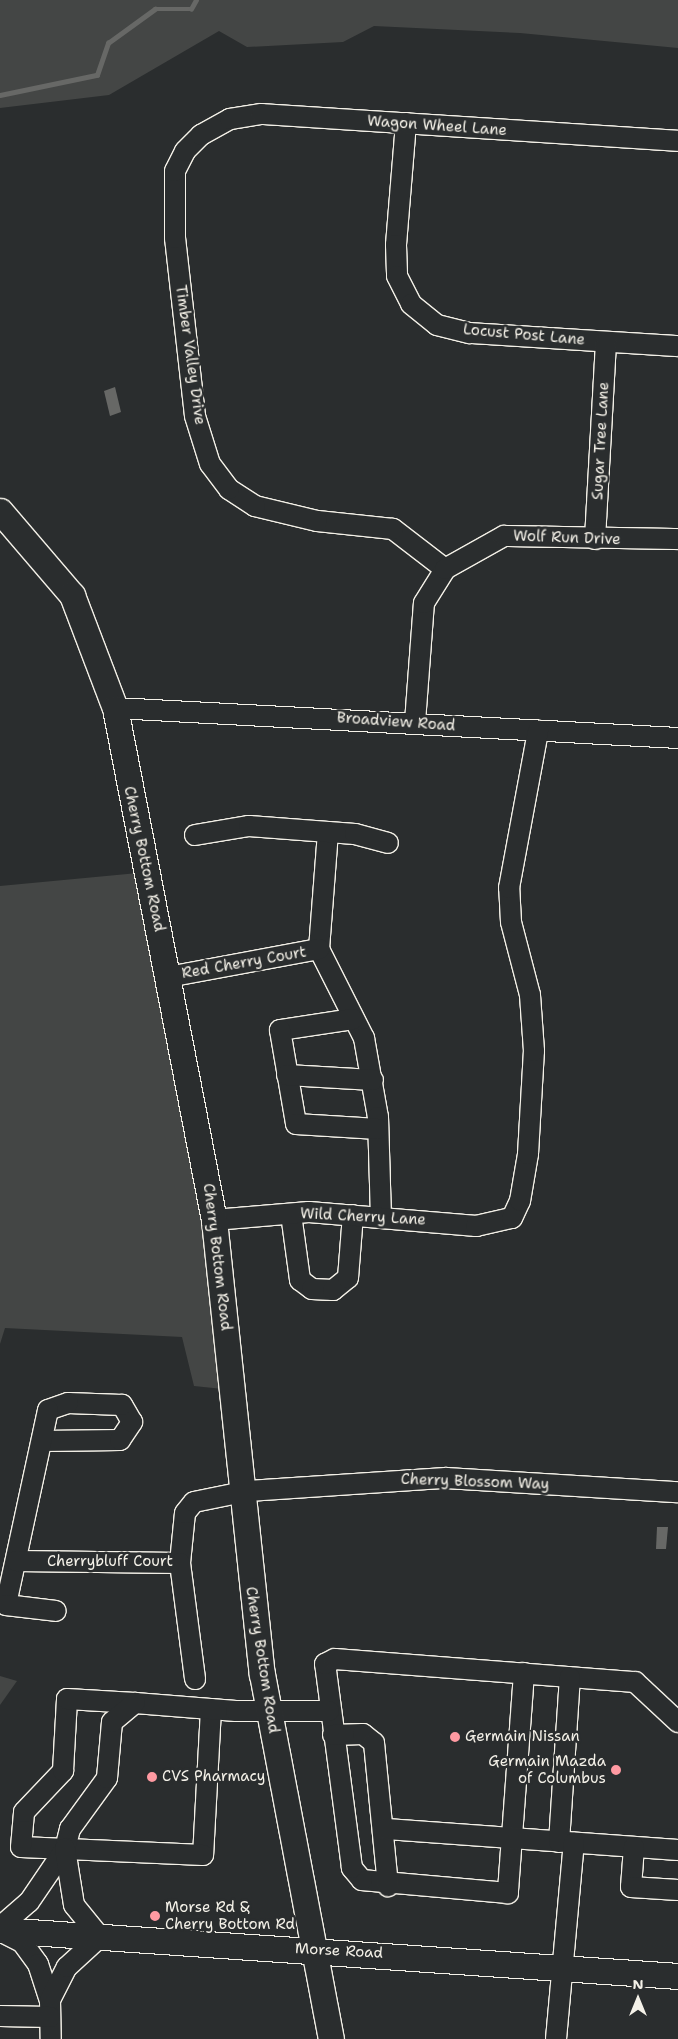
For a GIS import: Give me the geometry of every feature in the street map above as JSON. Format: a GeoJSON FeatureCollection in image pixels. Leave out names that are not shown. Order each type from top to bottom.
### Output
{"type":"FeatureCollection","features":[{"type":"Feature","properties":{"kind":"main road","name":"Cherry Bottom Road"},"geometry":{"type":"LineString","coordinates":[[0,511],[72,596],[114,708],[214,1220],[243,1493],[248,1568],[269,1712],[331,2039]]}},
{"type":"Feature","properties":{"kind":"main road","name":"Morse Road"},"geometry":{"type":"LineString","coordinates":[[0,1930],[564,1966],[678,1976]]}},
{"type":"Feature","properties":{"kind":"street","name":"Wagon Wheel Lane"},"geometry":{"type":"LineString","coordinates":[[201,135],[230,119],[262,114],[678,141]]}},
{"type":"Feature","properties":{"kind":"street","name":"Locust Post Lane"},"geometry":{"type":"LineString","coordinates":[[406,124],[396,244],[397,276],[411,304],[437,325],[470,333],[678,346]]}},
{"type":"Feature","properties":{"kind":"street","name":"Timber Valley Drive"},"geometry":{"type":"LineString","coordinates":[[201,135],[185,151],[176,171],[175,238],[195,416],[210,464],[229,489],[255,506],[317,521],[393,529],[445,569]]}},
{"type":"Feature","properties":{"kind":"street","name":"Sugar Tree Lane"},"geometry":{"type":"LineString","coordinates":[[595,539],[606,343]]}},
{"type":"Feature","properties":{"kind":"street","name":"Wolf Run Drive"},"geometry":{"type":"LineString","coordinates":[[415,722],[424,603],[445,569],[504,536],[678,539]]}},
{"type":"Feature","properties":{"kind":"street","name":"Broadview Road"},"geometry":{"type":"LineString","coordinates":[[114,708],[415,722],[538,731],[678,738]]}},
{"type":"Feature","properties":{"kind":"street","name":"Wild Cherry Lane"},"geometry":{"type":"LineString","coordinates":[[214,1220],[291,1214],[354,1215],[476,1226],[512,1218],[520,1201],[528,1154],[534,1051],[530,995],[511,922],[509,888],[538,731]]}},
{"type":"Feature","properties":{"kind":"street"},"geometry":{"type":"LineString","coordinates":[[195,835],[249,826],[328,832],[388,843]]}},
{"type":"Feature","properties":{"kind":"street","name":"Red Cherry Court"},"geometry":{"type":"LineString","coordinates":[[328,832],[319,949],[364,1038],[373,1080],[378,1129],[381,1217]]}},
{"type":"Feature","properties":{"kind":"street","name":"Red Cherry Court"},"geometry":{"type":"LineString","coordinates":[[168,977],[319,949]]}},
{"type":"Feature","properties":{"kind":"street"},"geometry":{"type":"LineString","coordinates":[[353,1019],[280,1030],[296,1124],[378,1129]]}},
{"type":"Feature","properties":{"kind":"street"},"geometry":{"type":"LineString","coordinates":[[287,1075],[373,1080]]}},
{"type":"Feature","properties":{"kind":"street"},"geometry":{"type":"LineString","coordinates":[[291,1214],[300,1280],[312,1289],[333,1290],[348,1278],[354,1215]]}},
{"type":"Feature","properties":{"kind":"street"},"geometry":{"type":"LineString","coordinates":[[42,1441],[6,1606],[56,1611]]}},
{"type":"Feature","properties":{"kind":"street","name":"Cherry Blossom Way"},"geometry":{"type":"LineString","coordinates":[[243,1493],[360,1480],[446,1478],[678,1492]]}},
{"type":"Feature","properties":{"kind":"street","name":"Cherrybluff Court"},"geometry":{"type":"LineString","coordinates":[[16,1562],[180,1563],[185,1512],[194,1502],[243,1493]]}},
{"type":"Feature","properties":{"kind":"street"},"geometry":{"type":"LineString","coordinates":[[180,1563],[195,1679]]}},
{"type":"Feature","properties":{"kind":"street"},"geometry":{"type":"LineString","coordinates":[[524,1673],[508,1893],[388,1886],[362,1880],[352,1868],[329,1711],[324,1672],[325,1664],[335,1659],[524,1673],[635,1682],[678,1722]]}},
{"type":"Feature","properties":{"kind":"street"},"geometry":{"type":"LineString","coordinates":[[556,2039],[564,1966],[570,1677]]}},
{"type":"Feature","properties":{"kind":"street"},"geometry":{"type":"LineString","coordinates":[[211,1709],[203,1855],[22,1847],[24,1812],[63,1771],[67,1699],[269,1712],[329,1711]]}},
{"type":"Feature","properties":{"kind":"street"},"geometry":{"type":"LineString","coordinates":[[51,2039],[50,2009],[29,1950],[0,1930],[29,1902],[64,1849],[70,1829],[107,1778],[112,1722],[134,1703]]}},
{"type":"Feature","properties":{"kind":"street"},"geometry":{"type":"LineString","coordinates":[[333,1735],[363,1734],[372,1739],[386,1829],[388,1886]]}},
{"type":"Feature","properties":{"kind":"street"},"geometry":{"type":"LineString","coordinates":[[386,1829],[678,1850]]}},
{"type":"Feature","properties":{"kind":"street"},"geometry":{"type":"LineString","coordinates":[[634,1847],[631,1887],[678,1890]]}},
{"type":"Feature","properties":{"kind":"street"},"geometry":{"type":"LineString","coordinates":[[50,2009],[66,1967],[100,1937],[74,1905],[64,1849]]}},
{"type":"Feature","properties":{"kind":"street"},"geometry":{"type":"LineString","coordinates":[[0,2016],[50,2009]]}},
{"type":"Feature","properties":{"kind":"shaded area"},"geometry":{"type":"Polygon","coordinates":[[[0,0],[678,0],[678,48],[520,33],[374,26],[343,42],[247,47],[219,31],[109,95],[0,108],[0,0]]]}},
{"type":"Feature","properties":{"kind":"shaded area"},"geometry":{"type":"Polygon","coordinates":[[[115,387],[121,412],[110,416],[104,391],[115,387]]]}},
{"type":"Feature","properties":{"kind":"shaded area"},"geometry":{"type":"Polygon","coordinates":[[[138,873],[192,1153],[223,1389],[194,1386],[182,1337],[5,1328],[0,1344],[0,886],[138,873]]]}},
{"type":"Feature","properties":{"kind":"shaded area"},"geometry":{"type":"Polygon","coordinates":[[[657,1527],[668,1527],[666,1549],[656,1549],[657,1527]]]}},
{"type":"Feature","properties":{"kind":"shaded area"},"geometry":{"type":"Polygon","coordinates":[[[0,1676],[17,1681],[0,1705],[0,1676]]]}},
{"type":"Feature","properties":{"kind":"waterway"},"geometry":{"type":"LineString","coordinates":[[0,95],[97,75],[108,43],[155,9],[191,9],[196,0]]}},
{"type":"Feature","properties":{"kind":"place","name":"Germain Nissan"},"geometry":{"type":"Point","coordinates":[455,1737]}},
{"type":"Feature","properties":{"kind":"place","name":"Germain Mazda of Columbus"},"geometry":{"type":"Point","coordinates":[616,1770]}},
{"type":"Feature","properties":{"kind":"place","name":"CVS Pharmacy"},"geometry":{"type":"Point","coordinates":[152,1777]}},
{"type":"Feature","properties":{"kind":"place","name":"Morse Rd & Cherry Bottom Rd"},"geometry":{"type":"Point","coordinates":[155,1916]}}]}
